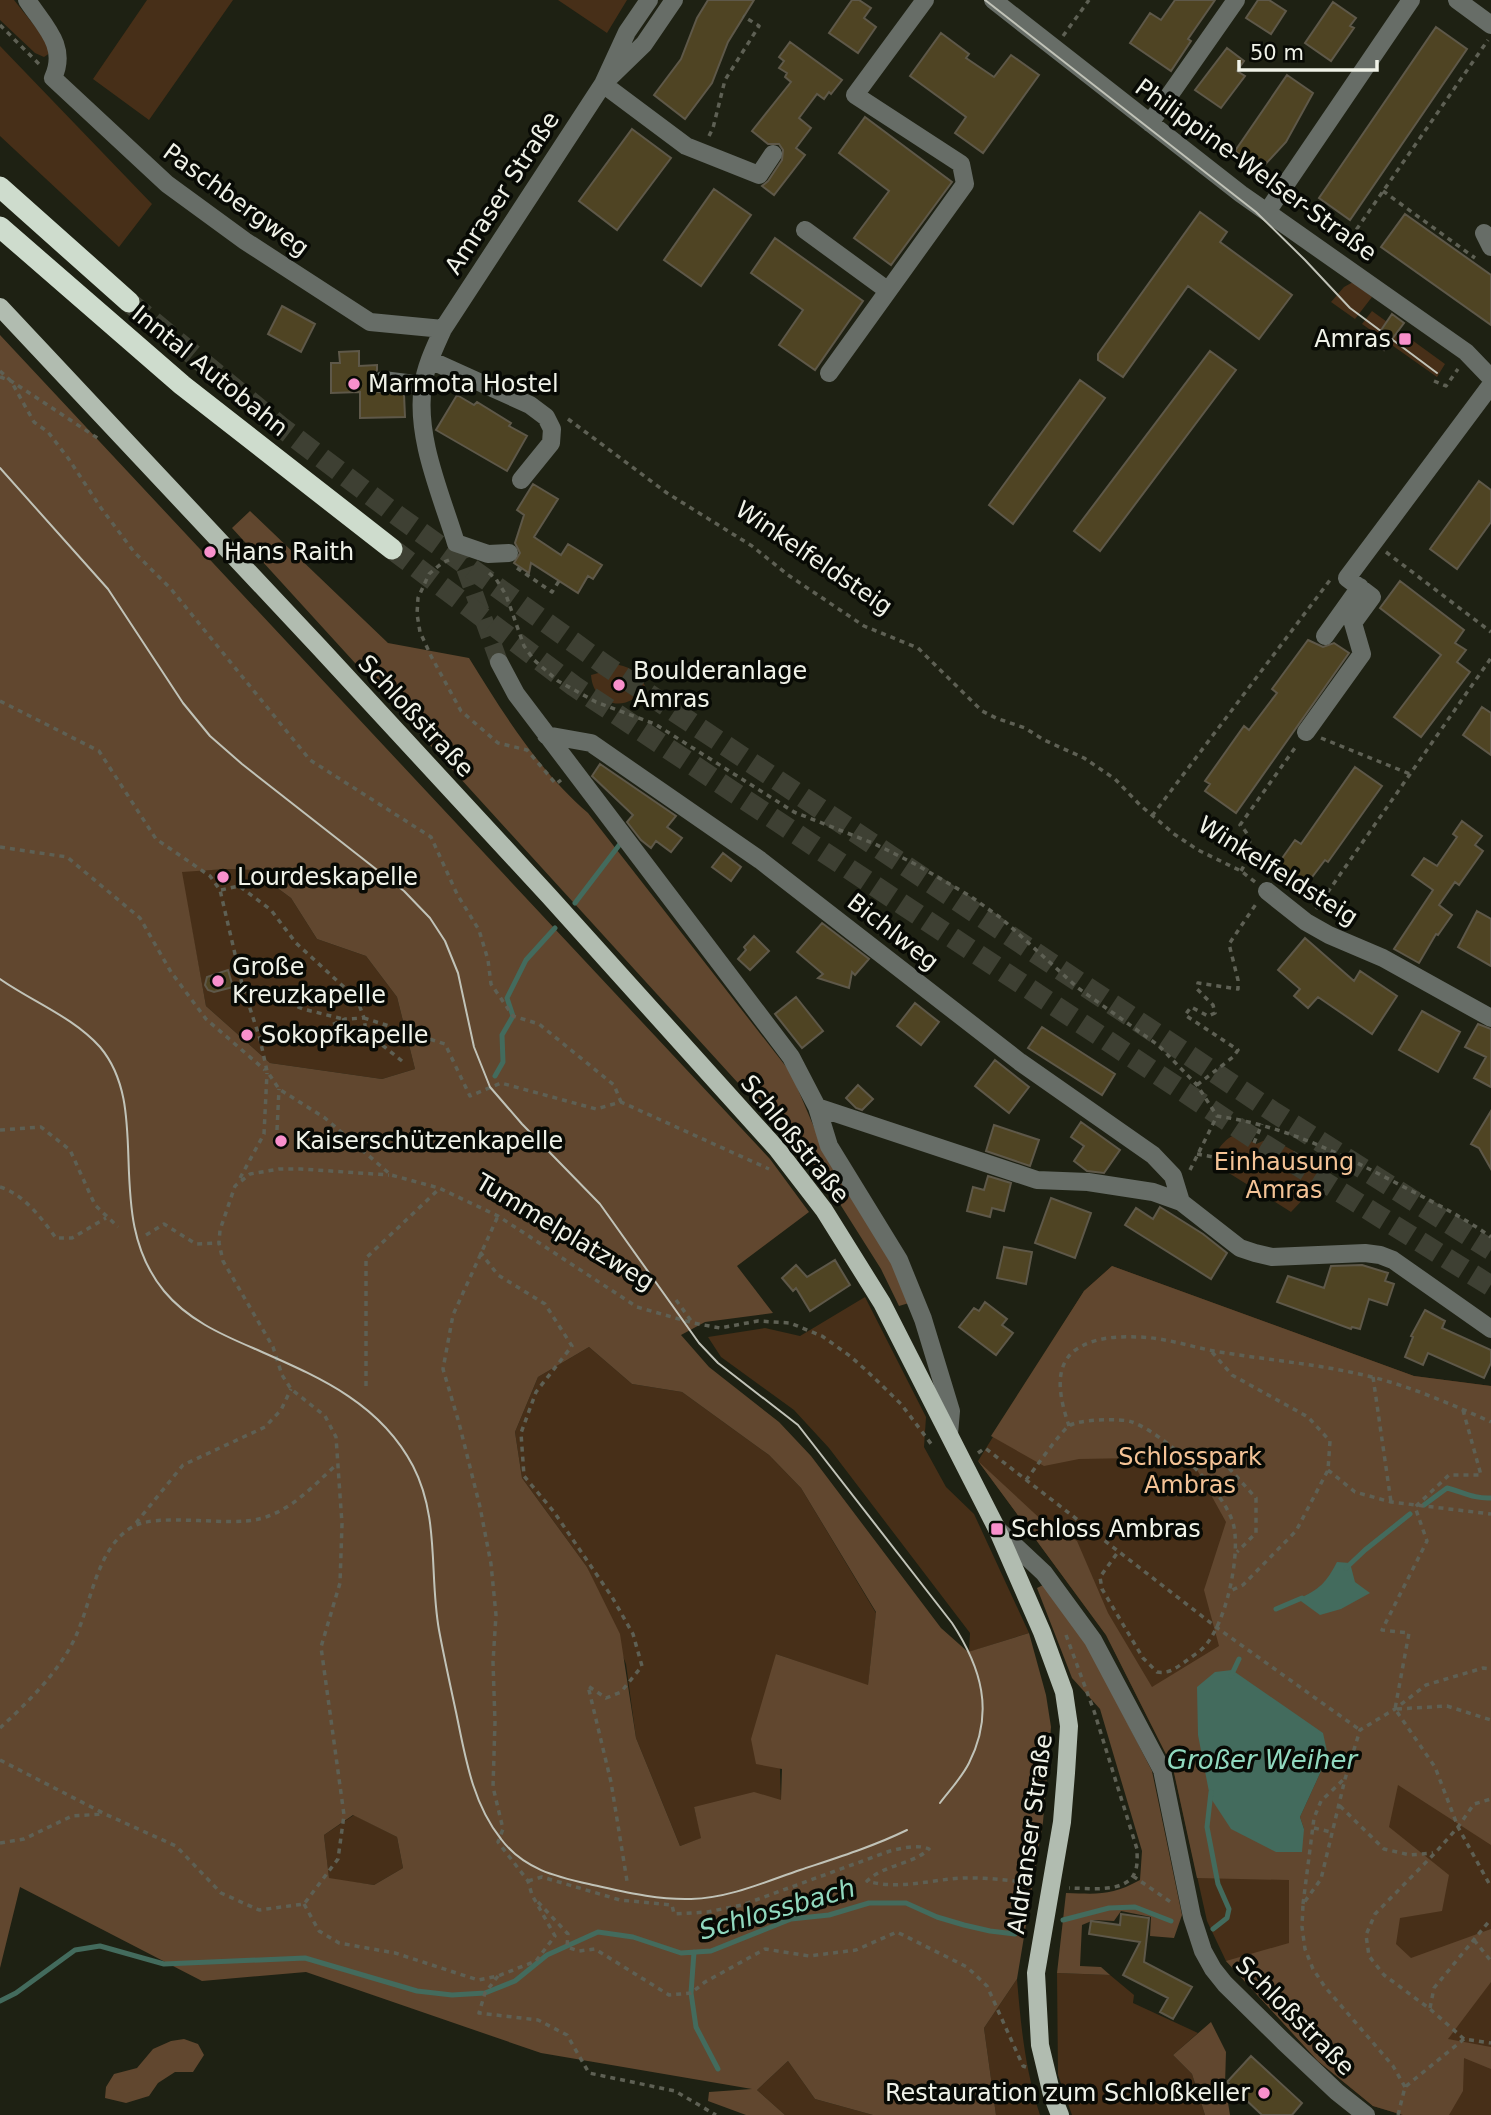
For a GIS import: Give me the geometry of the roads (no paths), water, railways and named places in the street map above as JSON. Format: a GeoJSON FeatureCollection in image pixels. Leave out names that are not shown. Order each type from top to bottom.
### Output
{"type":"FeatureCollection","features":[{"type":"Feature","properties":{"kind":"highway","name":"Inntal Autobahn"},"geometry":{"type":"LineString","coordinates":[[0,187],[130,302]]}},
{"type":"Feature","properties":{"kind":"highway","name":"Inntal Autobahn"},"geometry":{"type":"LineString","coordinates":[[0,227],[182,385],[393,549]]}},
{"type":"Feature","properties":{"kind":"main road","name":"Schloßstraße"},"geometry":{"type":"LineString","coordinates":[[0,307],[549,896],[777,1149],[824,1210],[882,1303],[997,1529]]}},
{"type":"Feature","properties":{"kind":"main road","name":"Aldranser Straße"},"geometry":{"type":"LineString","coordinates":[[997,1529],[1042,1632],[1064,1692],[1069,1726],[1062,1822],[1036,1973],[1037,2017],[1046,2071],[1059,2115]]}},
{"type":"Feature","properties":{"kind":"street","name":"Paschbergweg"},"geometry":{"type":"LineString","coordinates":[[27,0],[58,48],[59,60],[52,78],[167,184],[245,241],[370,322],[443,329]]}},
{"type":"Feature","properties":{"kind":"street","name":"Amraser Straße"},"geometry":{"type":"LineString","coordinates":[[443,329],[603,84],[627,32],[649,0]]}},
{"type":"Feature","properties":{"kind":"street","name":"Amraser Straße"},"geometry":{"type":"LineString","coordinates":[[603,84],[645,44],[674,0]]}},
{"type":"Feature","properties":{"kind":"street"},"geometry":{"type":"LineString","coordinates":[[829,373],[965,184],[961,164],[855,95],[925,0]]}},
{"type":"Feature","properties":{"kind":"street","name":"Philippine-Welser-Straße"},"geometry":{"type":"LineString","coordinates":[[993,0],[1267,212],[1466,352],[1491,378]]}},
{"type":"Feature","properties":{"kind":"street"},"geometry":{"type":"LineString","coordinates":[[1150,123],[1236,0]]}},
{"type":"Feature","properties":{"kind":"street"},"geometry":{"type":"LineString","coordinates":[[1267,212],[1411,0]]}},
{"type":"Feature","properties":{"kind":"street"},"geometry":{"type":"LineString","coordinates":[[1457,0],[1491,25]]}},
{"type":"Feature","properties":{"kind":"street"},"geometry":{"type":"LineString","coordinates":[[603,84],[686,146],[759,175],[772,155]]}},
{"type":"Feature","properties":{"kind":"street"},"geometry":{"type":"LineString","coordinates":[[805,230],[887,290]]}},
{"type":"Feature","properties":{"kind":"street"},"geometry":{"type":"LineString","coordinates":[[443,329],[429,359],[423,385],[422,416],[428,449],[458,551],[504,553]]}},
{"type":"Feature","properties":{"kind":"street"},"geometry":{"type":"LineString","coordinates":[[429,359],[530,405],[546,417],[552,429],[551,443],[521,480]]}},
{"type":"Feature","properties":{"kind":"street"},"geometry":{"type":"LineString","coordinates":[[383,380],[423,385]]}},
{"type":"Feature","properties":{"kind":"street"},"geometry":{"type":"LineString","coordinates":[[1325,636],[1373,542],[1491,385]]}},
{"type":"Feature","properties":{"kind":"street"},"geometry":{"type":"LineString","coordinates":[[1306,732],[1362,654],[1353,623],[1372,597],[1353,583]]}},
{"type":"Feature","properties":{"kind":"street"},"geometry":{"type":"LineString","coordinates":[[499,662],[516,694],[546,735],[791,1058],[817,1107],[829,1146],[899,1260],[919,1307],[951,1411],[949,1434]]}},
{"type":"Feature","properties":{"kind":"street","name":"Bichlweg"},"geometry":{"type":"LineString","coordinates":[[546,735],[591,743],[760,860],[1020,1062],[1153,1155],[1169,1169],[1181,1202]]}},
{"type":"Feature","properties":{"kind":"street","name":"Winkelfeldsteig"},"geometry":{"type":"LineString","coordinates":[[1267,891],[1306,922],[1348,945],[1383,958],[1491,1018]]}},
{"type":"Feature","properties":{"kind":"street"},"geometry":{"type":"LineString","coordinates":[[817,1107],[1037,1181],[1126,1186],[1181,1202],[1240,1248],[1255,1253],[1272,1256],[1365,1253],[1393,1260],[1491,1329]]}},
{"type":"Feature","properties":{"kind":"street","name":"Schloßstraße"},"geometry":{"type":"LineString","coordinates":[[997,1529],[1044,1573],[1093,1640],[1162,1770],[1192,1917],[1203,1951],[1213,1969],[1225,1984],[1337,2092],[1366,2115]]}},
{"type":"Feature","properties":{"kind":"water"},"geometry":{"type":"Polygon","coordinates":[[[1337,1562],[1350,1563],[1355,1582],[1370,1593],[1341,1609],[1320,1615],[1298,1599],[1322,1585],[1337,1562]]]}},
{"type":"Feature","properties":{"kind":"water","name":"Großer Weiher"},"geometry":{"type":"Polygon","coordinates":[[[1232,1670],[1323,1733],[1328,1756],[1300,1817],[1304,1829],[1302,1852],[1276,1852],[1231,1829],[1210,1797],[1198,1735],[1197,1687],[1215,1672],[1232,1670]]]}},
{"type":"Feature","properties":{"kind":"waterway"},"geometry":{"type":"LineString","coordinates":[[575,903],[620,844]]}},
{"type":"Feature","properties":{"kind":"waterway"},"geometry":{"type":"LineString","coordinates":[[495,1076],[503,1062],[502,1035],[513,1016],[507,998],[526,960],[555,928]]}},
{"type":"Feature","properties":{"kind":"waterway","name":"Schlossbach"},"geometry":{"type":"LineString","coordinates":[[1424,1505],[1447,1488],[1491,1498]]}},
{"type":"Feature","properties":{"kind":"waterway","name":"Schlossbach"},"geometry":{"type":"LineString","coordinates":[[1346,1568],[1410,1514]]}},
{"type":"Feature","properties":{"kind":"waterway","name":"Schlossbach"},"geometry":{"type":"LineString","coordinates":[[1276,1609],[1302,1598]]}},
{"type":"Feature","properties":{"kind":"waterway","name":"Schlossbach"},"geometry":{"type":"LineString","coordinates":[[1231,1676],[1239,1659]]}},
{"type":"Feature","properties":{"kind":"waterway","name":"Schlossbach"},"geometry":{"type":"LineString","coordinates":[[1211,1792],[1207,1827],[1218,1884],[1229,1909],[1227,1918],[1213,1929]]}},
{"type":"Feature","properties":{"kind":"waterway","name":"Schlossbach"},"geometry":{"type":"LineString","coordinates":[[0,2001],[16,1993],[75,1950],[100,1946],[164,1964],[305,1958],[417,1991],[452,1995],[485,1993],[515,1981],[547,1955],[598,1932],[633,1937],[681,1953],[711,1951],[791,1919],[829,1915],[869,1903],[906,1903],[964,1925],[1015,1934]]}},
{"type":"Feature","properties":{"kind":"waterway","name":"Schlossbach"},"geometry":{"type":"LineString","coordinates":[[1063,1920],[1109,1908],[1135,1907],[1171,1921]]}},
{"type":"Feature","properties":{"kind":"waterway"},"geometry":{"type":"LineString","coordinates":[[694,1952],[691,1993],[696,2027],[718,2069]]}},
{"type":"Feature","properties":{"kind":"tunnel"},"geometry":{"type":"LineString","coordinates":[[129,302],[281,427],[398,516],[605,665],[1272,1111],[1491,1250]]}},
{"type":"Feature","properties":{"kind":"tunnel"},"geometry":{"type":"LineString","coordinates":[[456,543],[499,662]]}},
{"type":"Feature","properties":{"kind":"tunnel"},"geometry":{"type":"LineString","coordinates":[[392,549],[574,686],[1252,1137],[1491,1286]]}},
{"type":"Feature","properties":{"kind":"tram line"},"geometry":{"type":"LineString","coordinates":[[985,0],[1256,212],[1350,308],[1437,373]]}},
{"type":"Feature","properties":{"kind":"tram line"},"geometry":{"type":"LineString","coordinates":[[0,468],[108,589],[183,703],[210,736],[404,891],[430,918],[445,941],[458,973],[474,1047],[490,1087],[600,1204],[699,1343],[718,1363],[798,1425],[952,1623],[971,1656],[983,1708],[977,1744],[969,1763],[940,1803]]}},
{"type":"Feature","properties":{"kind":"tram line"},"geometry":{"type":"LineString","coordinates":[[0,979],[78,1027],[100,1047],[116,1073],[124,1101],[130,1197],[135,1229],[145,1261],[164,1291],[183,1310],[205,1325],[300,1369],[364,1407],[399,1443],[413,1466],[427,1506],[439,1630],[467,1762],[483,1810],[510,1850],[542,1871],[567,1879],[641,1895],[691,1899],[747,1889],[854,1852],[907,1830]]}},
{"type":"Feature","properties":{"kind":"place","name":"Amras"},"geometry":{"type":"Point","coordinates":[1405,339]}},
{"type":"Feature","properties":{"kind":"place","name":"Marmota Hostel"},"geometry":{"type":"Point","coordinates":[354,384]}},
{"type":"Feature","properties":{"kind":"place","name":"Hans Raith"},"geometry":{"type":"Point","coordinates":[210,552]}},
{"type":"Feature","properties":{"kind":"place","name":"Boulderanlage Amras"},"geometry":{"type":"Point","coordinates":[619,685]}},
{"type":"Feature","properties":{"kind":"place","name":"Lourdeskapelle"},"geometry":{"type":"Point","coordinates":[223,877]}},
{"type":"Feature","properties":{"kind":"place","name":"Große Kreuzkapelle"},"geometry":{"type":"Point","coordinates":[218,981]}},
{"type":"Feature","properties":{"kind":"place","name":"Sokopfkapelle"},"geometry":{"type":"Point","coordinates":[247,1035]}},
{"type":"Feature","properties":{"kind":"place","name":"Kaiserschützenkapelle"},"geometry":{"type":"Point","coordinates":[281,1141]}},
{"type":"Feature","properties":{"kind":"place","name":"Schloss Ambras"},"geometry":{"type":"Point","coordinates":[997,1529]}},
{"type":"Feature","properties":{"kind":"place","name":"Restauration zum Schloßkeller"},"geometry":{"type":"Point","coordinates":[1264,2093]}},
{"type":"Feature","properties":{"kind":"park label","name":"Einhausung Amras"},"geometry":{"type":"Point","coordinates":[1284,1176]}},
{"type":"Feature","properties":{"kind":"park label","name":"Schlosspark Ambras"},"geometry":{"type":"Point","coordinates":[1190,1471]}}]}
